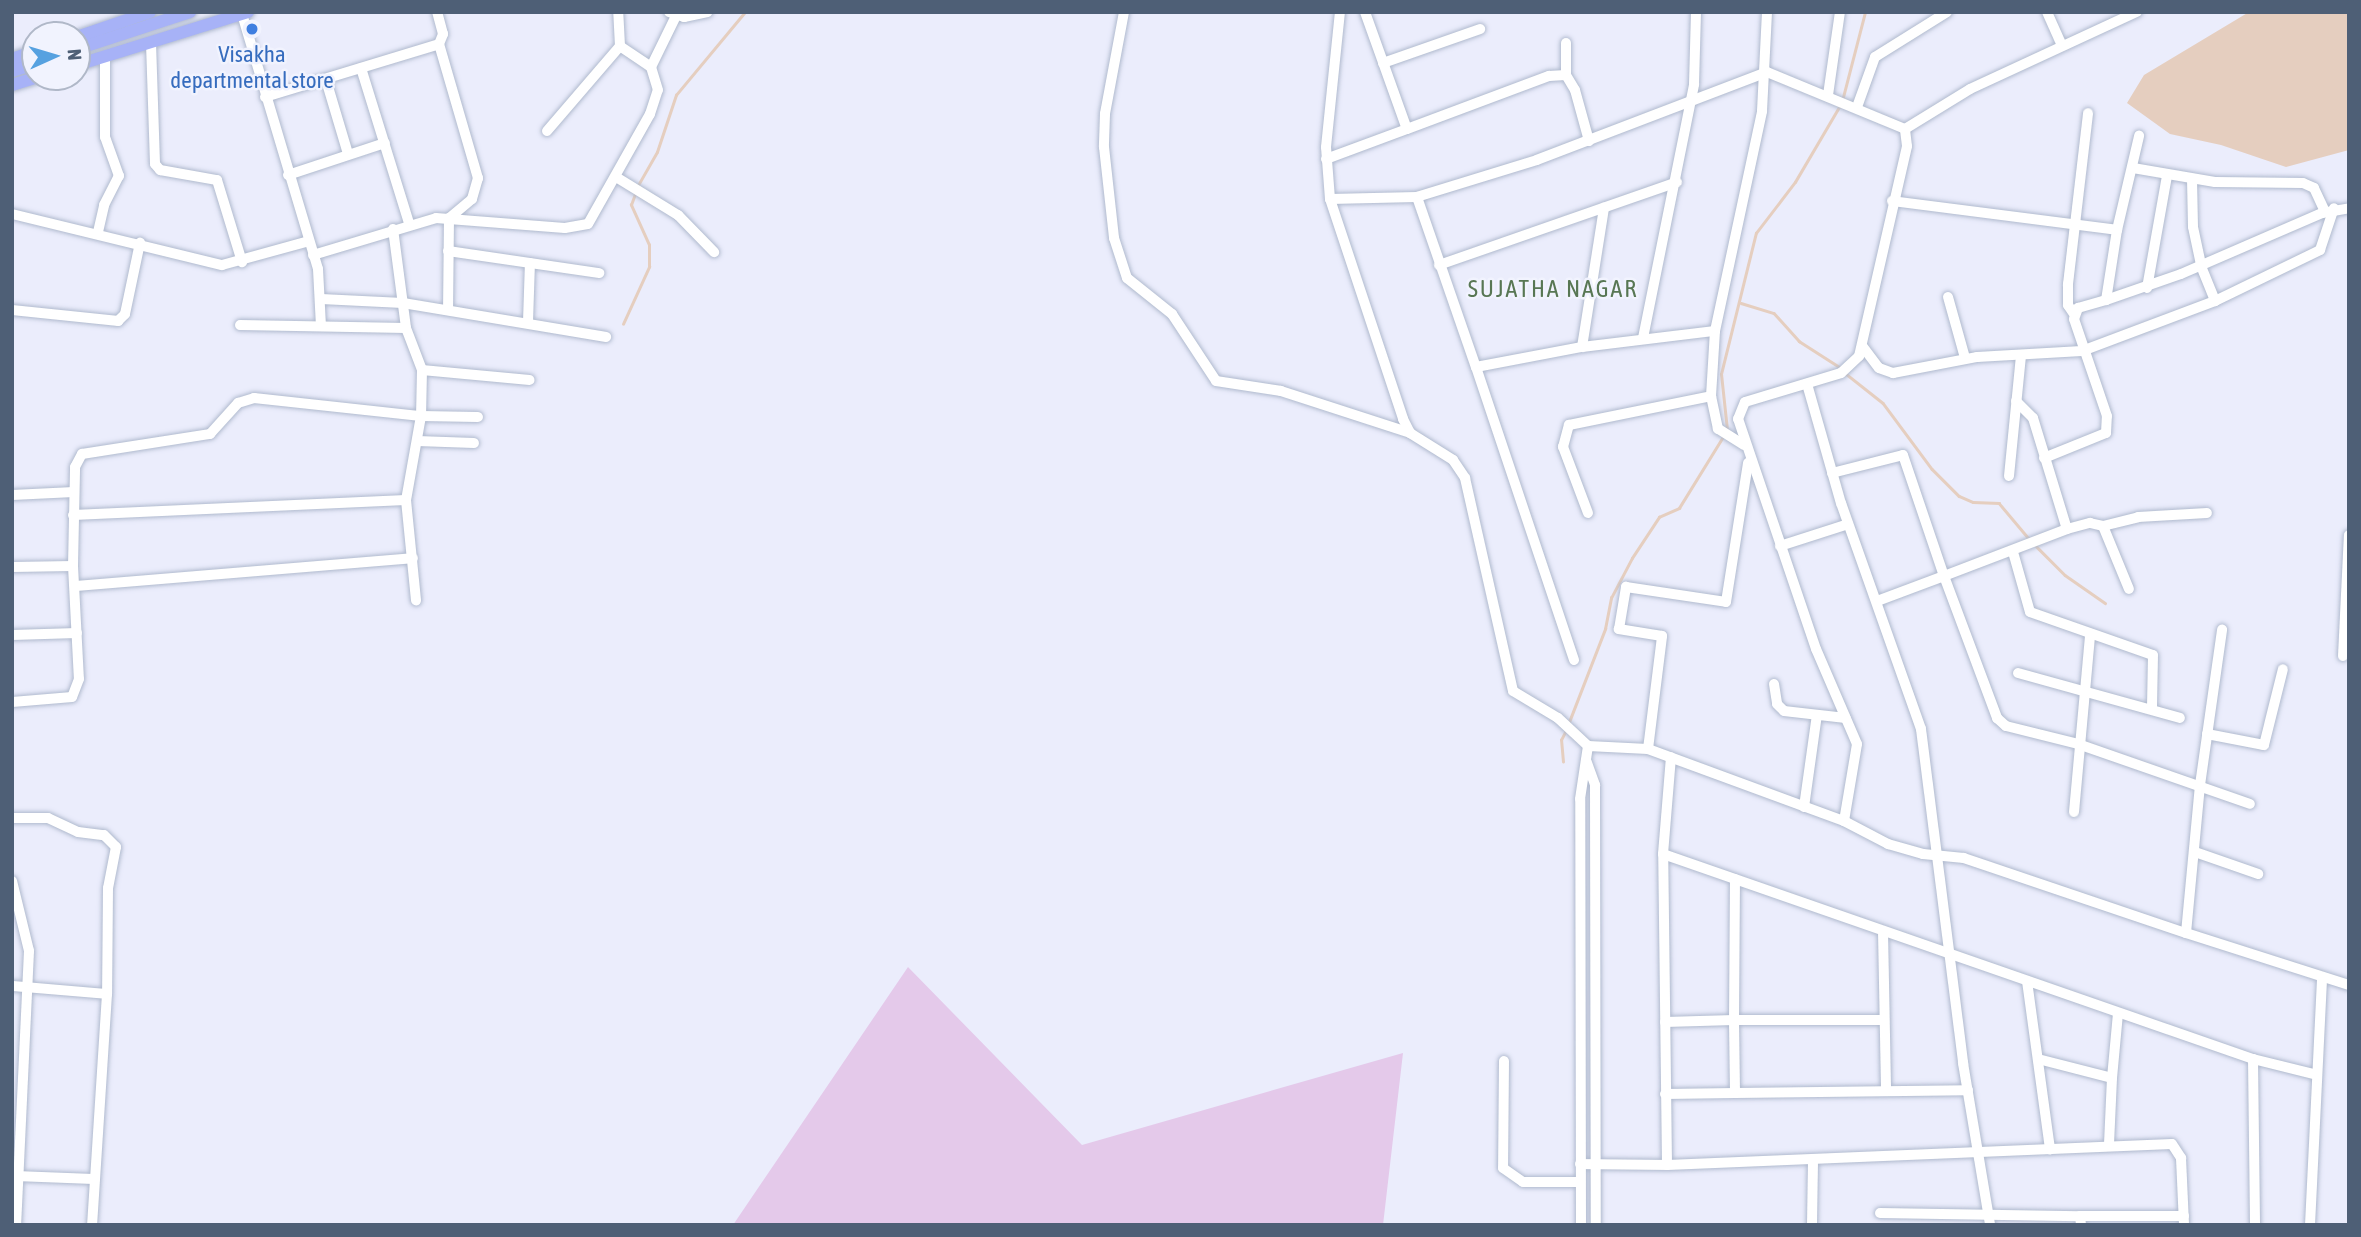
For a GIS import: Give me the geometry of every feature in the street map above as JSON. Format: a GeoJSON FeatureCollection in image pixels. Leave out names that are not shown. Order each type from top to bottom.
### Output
{"type":"FeatureCollection","features":[{"type":"Feature","properties":{"kind":"main road"},"geometry":{"type":"LineString","coordinates":[[91,32],[134,15],[150,12]]}},
{"type":"Feature","properties":{"kind":"main road"},"geometry":{"type":"LineString","coordinates":[[91,45],[190,12]]}},
{"type":"Feature","properties":{"kind":"main road"},"geometry":{"type":"LineString","coordinates":[[91,61],[151,43],[206,18],[245,13]]}},
{"type":"Feature","properties":{"kind":"street"},"geometry":{"type":"LineString","coordinates":[[437,12],[443,34],[439,44],[478,178],[472,199],[449,218],[448,310]]}},
{"type":"Feature","properties":{"kind":"street"},"geometry":{"type":"LineString","coordinates":[[547,131],[620,46],[618,12]]}},
{"type":"Feature","properties":{"kind":"street"},"geometry":{"type":"LineString","coordinates":[[313,255],[409,223],[449,218],[581,227],[593,219],[656,98],[651,67],[673,14],[707,12]]}},
{"type":"Feature","properties":{"kind":"street"},"geometry":{"type":"LineString","coordinates":[[1124,12],[1105,114],[1104,147],[1114,238],[1127,278],[1172,314],[1216,381],[1281,391],[1410,433],[1460,468],[1487,564],[1493,619],[1511,686],[1520,699],[1573,731],[1588,746],[1648,749],[1844,821],[1888,844],[1964,859],[2322,979],[2349,985]]}},
{"type":"Feature","properties":{"kind":"street"},"geometry":{"type":"LineString","coordinates":[[1340,12],[1326,159],[1331,199],[1410,433]]}},
{"type":"Feature","properties":{"kind":"street"},"geometry":{"type":"LineString","coordinates":[[1365,12],[1407,129]]}},
{"type":"Feature","properties":{"kind":"street"},"geometry":{"type":"LineString","coordinates":[[1643,338],[1691,104],[1696,12]]}},
{"type":"Feature","properties":{"kind":"street"},"geometry":{"type":"LineString","coordinates":[[1744,445],[1718,429],[1711,396],[1715,331],[1750,184],[1768,72],[1767,12]]}},
{"type":"Feature","properties":{"kind":"street"},"geometry":{"type":"LineString","coordinates":[[1830,96],[1840,12]]}},
{"type":"Feature","properties":{"kind":"street"},"geometry":{"type":"LineString","coordinates":[[1853,105],[1875,57],[1947,12]]}},
{"type":"Feature","properties":{"kind":"street"},"geometry":{"type":"LineString","coordinates":[[2047,12],[2061,44]]}},
{"type":"Feature","properties":{"kind":"street"},"geometry":{"type":"LineString","coordinates":[[1905,129],[1970,89],[2061,44],[2137,12]]}},
{"type":"Feature","properties":{"kind":"street"},"geometry":{"type":"LineString","coordinates":[[245,13],[265,97],[313,255],[321,299],[321,326]]}},
{"type":"Feature","properties":{"kind":"street"},"geometry":{"type":"LineString","coordinates":[[1383,63],[1480,29]]}},
{"type":"Feature","properties":{"kind":"street"},"geometry":{"type":"LineString","coordinates":[[151,43],[155,164],[160,170],[217,180],[242,262]]}},
{"type":"Feature","properties":{"kind":"street"},"geometry":{"type":"LineString","coordinates":[[1566,43],[1566,75],[1575,90],[1589,141]]}},
{"type":"Feature","properties":{"kind":"street"},"geometry":{"type":"LineString","coordinates":[[265,97],[439,44]]}},
{"type":"Feature","properties":{"kind":"street"},"geometry":{"type":"LineString","coordinates":[[620,46],[651,67]]}},
{"type":"Feature","properties":{"kind":"street"},"geometry":{"type":"LineString","coordinates":[[98,232],[104,205],[118,186],[119,176],[105,137],[104,57]]}},
{"type":"Feature","properties":{"kind":"street"},"geometry":{"type":"LineString","coordinates":[[361,68],[409,223]]}},
{"type":"Feature","properties":{"kind":"street"},"geometry":{"type":"LineString","coordinates":[[1331,199],[1418,197],[1589,141],[1691,104],[1768,72],[1853,105],[1905,129]]}},
{"type":"Feature","properties":{"kind":"street"},"geometry":{"type":"LineString","coordinates":[[1326,159],[1549,76],[1566,75]]}},
{"type":"Feature","properties":{"kind":"street"},"geometry":{"type":"LineString","coordinates":[[326,80],[348,154]]}},
{"type":"Feature","properties":{"kind":"street"},"geometry":{"type":"LineString","coordinates":[[2045,458],[2106,433],[2103,403],[2082,351],[2074,314],[2067,301],[2073,227],[2088,113]]}},
{"type":"Feature","properties":{"kind":"street"},"geometry":{"type":"LineString","coordinates":[[1844,821],[1858,752],[1780,547],[1744,445],[1738,419],[1741,406],[1770,392],[1842,373],[1852,364],[1863,347],[1892,201],[1907,146],[1905,129]]}},
{"type":"Feature","properties":{"kind":"street"},"geometry":{"type":"LineString","coordinates":[[2106,300],[2117,230],[2139,136]]}},
{"type":"Feature","properties":{"kind":"street"},"geometry":{"type":"LineString","coordinates":[[288,175],[385,143]]}},
{"type":"Feature","properties":{"kind":"street"},"geometry":{"type":"LineString","coordinates":[[1863,347],[1888,373],[1965,359],[2082,351],[2214,301],[2320,250],[2329,210],[2314,188],[2303,183],[2192,179],[2133,168]]}},
{"type":"Feature","properties":{"kind":"street"},"geometry":{"type":"LineString","coordinates":[[2147,288],[2167,176]]}},
{"type":"Feature","properties":{"kind":"street"},"geometry":{"type":"LineString","coordinates":[[616,177],[678,215],[714,252]]}},
{"type":"Feature","properties":{"kind":"street"},"geometry":{"type":"LineString","coordinates":[[2192,179],[2193,227],[2201,266],[2214,301]]}},
{"type":"Feature","properties":{"kind":"street"},"geometry":{"type":"LineString","coordinates":[[1439,265],[1677,181]]}},
{"type":"Feature","properties":{"kind":"street"},"geometry":{"type":"LineString","coordinates":[[1418,197],[1574,660]]}},
{"type":"Feature","properties":{"kind":"street"},"geometry":{"type":"LineString","coordinates":[[1892,201],[2073,227],[2117,230]]}},
{"type":"Feature","properties":{"kind":"street"},"geometry":{"type":"LineString","coordinates":[[1582,347],[1604,208]]}},
{"type":"Feature","properties":{"kind":"street"},"geometry":{"type":"LineString","coordinates":[[2074,314],[2082,307],[2147,288],[2201,266],[2329,210],[2349,208]]}},
{"type":"Feature","properties":{"kind":"street"},"geometry":{"type":"LineString","coordinates":[[12,214],[98,232],[201,261],[242,262],[309,241]]}},
{"type":"Feature","properties":{"kind":"street"},"geometry":{"type":"LineString","coordinates":[[393,229],[406,328],[422,370],[421,416],[406,500],[416,601]]}},
{"type":"Feature","properties":{"kind":"street"},"geometry":{"type":"LineString","coordinates":[[12,310],[118,321],[125,314],[140,243]]}},
{"type":"Feature","properties":{"kind":"street"},"geometry":{"type":"LineString","coordinates":[[448,251],[599,274]]}},
{"type":"Feature","properties":{"kind":"street"},"geometry":{"type":"LineString","coordinates":[[528,322],[530,263]]}},
{"type":"Feature","properties":{"kind":"street"},"geometry":{"type":"LineString","coordinates":[[1948,297],[1965,359]]}},
{"type":"Feature","properties":{"kind":"street"},"geometry":{"type":"LineString","coordinates":[[321,299],[403,303],[606,337]]}},
{"type":"Feature","properties":{"kind":"street"},"geometry":{"type":"LineString","coordinates":[[240,325],[406,328]]}},
{"type":"Feature","properties":{"kind":"street"},"geometry":{"type":"LineString","coordinates":[[1476,367],[1582,347],[1715,331]]}},
{"type":"Feature","properties":{"kind":"street"},"geometry":{"type":"LineString","coordinates":[[2009,475],[2021,356]]}},
{"type":"Feature","properties":{"kind":"street"},"geometry":{"type":"LineString","coordinates":[[422,370],[530,380]]}},
{"type":"Feature","properties":{"kind":"street"},"geometry":{"type":"LineString","coordinates":[[1807,384],[1848,524],[1921,729],[1949,954],[1990,1225]]}},
{"type":"Feature","properties":{"kind":"street"},"geometry":{"type":"LineString","coordinates":[[1588,513],[1563,447],[1569,425],[1711,396]]}},
{"type":"Feature","properties":{"kind":"street"},"geometry":{"type":"LineString","coordinates":[[12,702],[72,697],[79,678],[73,515],[76,460],[82,454],[210,434],[244,400],[421,416],[478,417]]}},
{"type":"Feature","properties":{"kind":"street"},"geometry":{"type":"LineString","coordinates":[[2017,401],[2031,413],[2067,529]]}},
{"type":"Feature","properties":{"kind":"street"},"geometry":{"type":"LineString","coordinates":[[417,442],[474,443]]}},
{"type":"Feature","properties":{"kind":"street"},"geometry":{"type":"LineString","coordinates":[[1832,473],[1903,455],[1944,576],[1997,718],[2006,726],[2078,744],[2250,804]]}},
{"type":"Feature","properties":{"kind":"street"},"geometry":{"type":"LineString","coordinates":[[1648,749],[1662,636],[1619,629],[1626,587],[1726,602],[1749,459]]}},
{"type":"Feature","properties":{"kind":"street"},"geometry":{"type":"LineString","coordinates":[[12,495],[74,492]]}},
{"type":"Feature","properties":{"kind":"street"},"geometry":{"type":"LineString","coordinates":[[73,515],[406,500]]}},
{"type":"Feature","properties":{"kind":"street"},"geometry":{"type":"LineString","coordinates":[[1877,601],[2013,552],[2067,529],[2090,523],[2103,526],[2138,517],[2207,513]]}},
{"type":"Feature","properties":{"kind":"street"},"geometry":{"type":"LineString","coordinates":[[1780,547],[1848,524]]}},
{"type":"Feature","properties":{"kind":"street"},"geometry":{"type":"LineString","coordinates":[[2103,526],[2129,589]]}},
{"type":"Feature","properties":{"kind":"street"},"geometry":{"type":"LineString","coordinates":[[2343,656],[2349,535]]}},
{"type":"Feature","properties":{"kind":"street"},"geometry":{"type":"LineString","coordinates":[[2013,552],[2030,611],[2090,635],[2153,655],[2156,663],[2152,709]]}},
{"type":"Feature","properties":{"kind":"street"},"geometry":{"type":"LineString","coordinates":[[75,586],[413,558]]}},
{"type":"Feature","properties":{"kind":"street"},"geometry":{"type":"LineString","coordinates":[[12,567],[74,566]]}},
{"type":"Feature","properties":{"kind":"street"},"geometry":{"type":"LineString","coordinates":[[2186,933],[2200,785],[2222,630]]}},
{"type":"Feature","properties":{"kind":"street"},"geometry":{"type":"LineString","coordinates":[[12,635],[77,633]]}},
{"type":"Feature","properties":{"kind":"street"},"geometry":{"type":"LineString","coordinates":[[2074,812],[2078,744],[2090,635]]}},
{"type":"Feature","properties":{"kind":"street"},"geometry":{"type":"LineString","coordinates":[[2207,734],[2264,745],[2283,669]]}},
{"type":"Feature","properties":{"kind":"street"},"geometry":{"type":"LineString","coordinates":[[2018,673],[2180,718]]}},
{"type":"Feature","properties":{"kind":"street"},"geometry":{"type":"LineString","coordinates":[[1774,684],[1777,704],[1784,711],[1846,718]]}},
{"type":"Feature","properties":{"kind":"street"},"geometry":{"type":"LineString","coordinates":[[1804,807],[1816,715]]}},
{"type":"Feature","properties":{"kind":"street"},"geometry":{"type":"LineString","coordinates":[[1581,1225],[1580,799],[1588,746]]}},
{"type":"Feature","properties":{"kind":"street"},"geometry":{"type":"LineString","coordinates":[[1667,1165],[1663,854],[1671,757]]}},
{"type":"Feature","properties":{"kind":"street"},"geometry":{"type":"LineString","coordinates":[[1586,760],[1595,785],[1596,1225]]}},
{"type":"Feature","properties":{"kind":"street"},"geometry":{"type":"LineString","coordinates":[[12,818],[48,818],[78,832],[104,835],[116,847],[108,888],[107,994],[92,1225]]}},
{"type":"Feature","properties":{"kind":"street"},"geometry":{"type":"LineString","coordinates":[[2195,852],[2258,874]]}},
{"type":"Feature","properties":{"kind":"street"},"geometry":{"type":"LineString","coordinates":[[1663,854],[2253,1059],[2318,1075]]}},
{"type":"Feature","properties":{"kind":"street"},"geometry":{"type":"LineString","coordinates":[[1735,879],[1735,1093]]}},
{"type":"Feature","properties":{"kind":"street"},"geometry":{"type":"LineString","coordinates":[[12,881],[27,933],[28,987],[15,1176],[16,1225]]}},
{"type":"Feature","properties":{"kind":"street"},"geometry":{"type":"LineString","coordinates":[[1884,931],[1883,1020],[1886,1090]]}},
{"type":"Feature","properties":{"kind":"street"},"geometry":{"type":"LineString","coordinates":[[2311,1225],[2322,979]]}},
{"type":"Feature","properties":{"kind":"street"},"geometry":{"type":"LineString","coordinates":[[2027,981],[2050,1149]]}},
{"type":"Feature","properties":{"kind":"street"},"geometry":{"type":"LineString","coordinates":[[12,986],[107,994]]}},
{"type":"Feature","properties":{"kind":"street"},"geometry":{"type":"LineString","coordinates":[[2109,1145],[2118,1013]]}},
{"type":"Feature","properties":{"kind":"street"},"geometry":{"type":"LineString","coordinates":[[1665,1022],[1883,1020]]}},
{"type":"Feature","properties":{"kind":"street"},"geometry":{"type":"LineString","coordinates":[[2038,1059],[2112,1078]]}},
{"type":"Feature","properties":{"kind":"street"},"geometry":{"type":"LineString","coordinates":[[2253,1059],[2255,1225]]}},
{"type":"Feature","properties":{"kind":"street"},"geometry":{"type":"LineString","coordinates":[[1504,1061],[1503,1168],[1523,1182],[1580,1182]]}},
{"type":"Feature","properties":{"kind":"street"},"geometry":{"type":"LineString","coordinates":[[1665,1094],[1968,1090]]}},
{"type":"Feature","properties":{"kind":"street"},"geometry":{"type":"LineString","coordinates":[[1580,1164],[1813,1162],[1979,1155],[2109,1145],[2175,1146],[2181,1158],[2184,1220],[2080,1220],[1989,1213],[1925,1220],[1880,1213]]}},
{"type":"Feature","properties":{"kind":"street"},"geometry":{"type":"LineString","coordinates":[[1812,1225],[1813,1162]]}},
{"type":"Feature","properties":{"kind":"street"},"geometry":{"type":"LineString","coordinates":[[15,1176],[95,1179]]}},
{"type":"Feature","properties":{"kind":"shaded area"},"geometry":{"type":"Polygon","coordinates":[[[2249,12],[2349,12],[2349,150],[2286,167],[2221,145],[2170,134],[2127,103],[2144,75],[2249,12]]]}},
{"type":"Feature","properties":{"kind":"shaded area"},"geometry":{"type":"Polygon","coordinates":[[[908,967],[1082,1145],[1403,1053],[1383,1225],[733,1225],[908,967]]]}},
{"type":"Feature","properties":{"kind":"waterway"},"geometry":{"type":"LineString","coordinates":[[637,187],[657,152],[676,95],[745,12]]}},
{"type":"Feature","properties":{"kind":"waterway"},"geometry":{"type":"LineString","coordinates":[[1842,101],[1865,12]]}},
{"type":"Feature","properties":{"kind":"waterway"},"geometry":{"type":"LineString","coordinates":[[1727,430],[1721,374],[1756,233],[1795,182],[1839,107]]}},
{"type":"Feature","properties":{"kind":"waterway"},"geometry":{"type":"LineString","coordinates":[[623,324],[649,267],[649,245],[631,205],[635,194]]}},
{"type":"Feature","properties":{"kind":"waterway"},"geometry":{"type":"LineString","coordinates":[[1741,303],[1774,313],[1799,341],[1841,368]]}},
{"type":"Feature","properties":{"kind":"waterway"},"geometry":{"type":"LineString","coordinates":[[1845,373],[1883,403],[1932,469],[1959,496],[1973,502],[1999,503],[2030,540]]}},
{"type":"Feature","properties":{"kind":"waterway"},"geometry":{"type":"LineString","coordinates":[[1569,722],[1605,629],[1611,598],[1632,558],[1659,517],[1679,508],[1724,435]]}},
{"type":"Feature","properties":{"kind":"waterway"},"geometry":{"type":"LineString","coordinates":[[2035,545],[2065,575],[2105,603]]}},
{"type":"Feature","properties":{"kind":"waterway"},"geometry":{"type":"LineString","coordinates":[[1563,762],[1561,740],[1567,728]]}},
{"type":"Feature","properties":{"kind":"place","name":"Visakha departmental store"},"geometry":{"type":"Point","coordinates":[252,29]}},
{"type":"Feature","properties":{"kind":"district","name":"SUJATHA NAGAR"},"geometry":{"type":"Point","coordinates":[1553,289]}}]}
